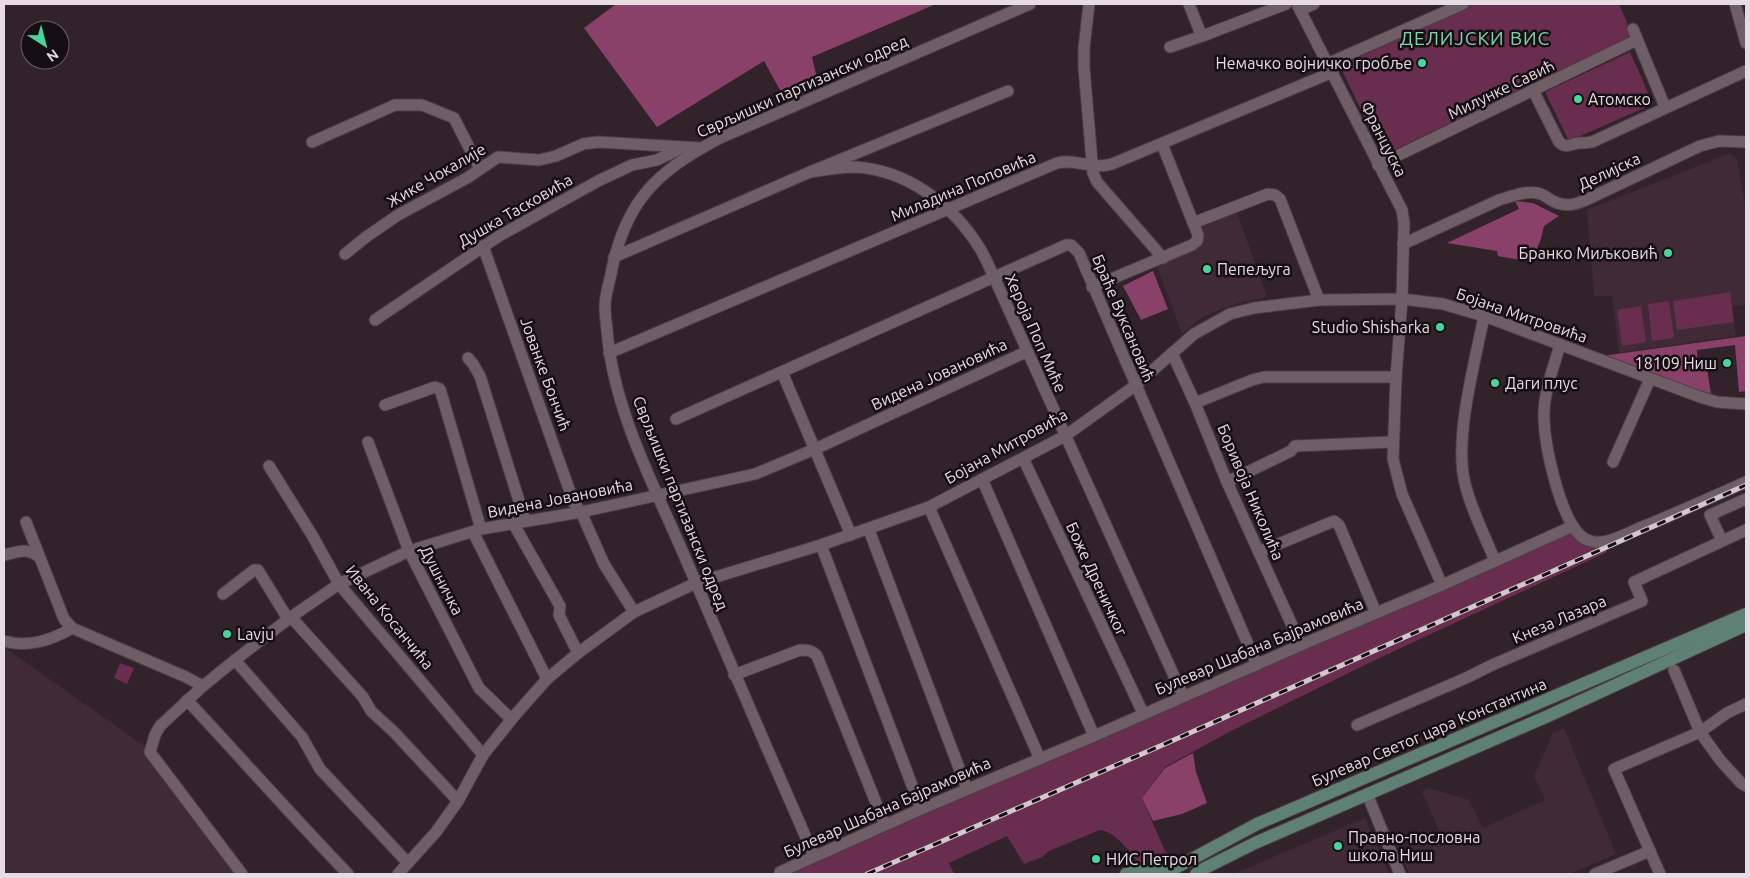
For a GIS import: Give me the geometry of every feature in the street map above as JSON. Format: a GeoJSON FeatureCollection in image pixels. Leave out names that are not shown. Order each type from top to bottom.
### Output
{"type":"FeatureCollection","features":[{"type":"Feature","properties":{"kind":"main road","name":"Булевар Светог цара Константина"},"geometry":{"type":"LineString","coordinates":[[1126,874],[1142,871],[1152,873],[1177,867],[1257,824],[1746,614]]}},
{"type":"Feature","properties":{"kind":"main road","name":"Булевар Светог цара Константина"},"geometry":{"type":"LineString","coordinates":[[1196,874],[1255,843],[1539,720],[1746,626]]}},
{"type":"Feature","properties":{"kind":"street","name":"Сврљишки партизански одред"},"geometry":{"type":"LineString","coordinates":[[814,856],[734,675],[624,415],[609,353],[605,306],[614,257],[628,217],[646,192],[668,170],[701,148],[720,138],[1030,4]]}},
{"type":"Feature","properties":{"kind":"street"},"geometry":{"type":"LineString","coordinates":[[1089,4],[1084,62],[1093,173],[1097,182],[1163,258]]}},
{"type":"Feature","properties":{"kind":"street"},"geometry":{"type":"LineString","coordinates":[[1189,4],[1200,32],[1205,35]]}},
{"type":"Feature","properties":{"kind":"street"},"geometry":{"type":"LineString","coordinates":[[1170,47],[1286,4]]}},
{"type":"Feature","properties":{"kind":"street"},"geometry":{"type":"LineString","coordinates":[[1299,7],[1314,4]]}},
{"type":"Feature","properties":{"kind":"street","name":"Миладина Поповића"},"geometry":{"type":"LineString","coordinates":[[609,353],[1061,162],[1092,166],[1112,164],[1162,144],[1331,68],[1463,4]]}},
{"type":"Feature","properties":{"kind":"street"},"geometry":{"type":"LineString","coordinates":[[1735,4],[1746,43]]}},
{"type":"Feature","properties":{"kind":"street","name":"Француска"},"geometry":{"type":"LineString","coordinates":[[1299,7],[1402,210],[1404,223],[1402,299],[1392,442],[1395,468],[1402,494],[1442,585]]}},
{"type":"Feature","properties":{"kind":"street"},"geometry":{"type":"LineString","coordinates":[[1633,29],[1665,107]]}},
{"type":"Feature","properties":{"kind":"street","name":"Милунке Савић"},"geometry":{"type":"LineString","coordinates":[[1378,165],[1637,40]]}},
{"type":"Feature","properties":{"kind":"street"},"geometry":{"type":"LineString","coordinates":[[1534,90],[1559,142],[1566,146],[1586,143],[1746,71]]}},
{"type":"Feature","properties":{"kind":"street","name":"Хероја Поп Миће"},"geometry":{"type":"LineString","coordinates":[[614,257],[810,172],[1008,91]]}},
{"type":"Feature","properties":{"kind":"street"},"geometry":{"type":"LineString","coordinates":[[312,142],[395,104],[422,105],[454,118],[480,169]]}},
{"type":"Feature","properties":{"kind":"street","name":"Делијска"},"geometry":{"type":"LineString","coordinates":[[1403,244],[1499,200],[1512,196],[1524,193],[1540,194],[1556,203],[1571,206],[1700,146],[1718,142],[1746,142]]}},
{"type":"Feature","properties":{"kind":"street","name":"Жике Чокалије"},"geometry":{"type":"LineString","coordinates":[[345,254],[398,215],[467,178],[498,157],[539,160],[556,156],[583,144],[590,143],[701,148]]}},
{"type":"Feature","properties":{"kind":"street"},"geometry":{"type":"LineString","coordinates":[[1092,287],[1195,244],[1198,238],[1162,144]]}},
{"type":"Feature","properties":{"kind":"street","name":"Душка Тасковића"},"geometry":{"type":"LineString","coordinates":[[375,320],[483,246],[598,181],[632,165],[657,160],[682,147]]}},
{"type":"Feature","properties":{"kind":"street","name":"Хероја Поп Миће"},"geometry":{"type":"LineString","coordinates":[[810,172],[842,168],[872,170],[910,183],[926,191],[949,210],[980,248],[1183,696]]}},
{"type":"Feature","properties":{"kind":"street"},"geometry":{"type":"LineString","coordinates":[[1193,223],[1268,194],[1278,196],[1319,300]]}},
{"type":"Feature","properties":{"kind":"street","name":"Браће Вуксановић"},"geometry":{"type":"LineString","coordinates":[[676,419],[1066,245],[1070,245],[1079,253],[1092,287],[1257,664]]}},
{"type":"Feature","properties":{"kind":"street","name":"Јованке Бончић"},"geometry":{"type":"LineString","coordinates":[[483,246],[574,502],[581,512],[604,564],[634,612]]}},
{"type":"Feature","properties":{"kind":"street","name":"Бојана Митровића"},"geometry":{"type":"LineString","coordinates":[[398,874],[436,832],[458,801],[482,754],[547,679],[578,653],[634,612],[696,583],[869,530],[929,506],[1065,436],[1136,385],[1194,334],[1230,314],[1242,310],[1319,300],[1402,299],[1443,304],[1484,316],[1700,397],[1717,402],[1746,404]]}},
{"type":"Feature","properties":{"kind":"street"},"geometry":{"type":"LineString","coordinates":[[1484,316],[1465,415],[1462,454],[1464,479],[1495,561]]}},
{"type":"Feature","properties":{"kind":"street"},"geometry":{"type":"LineString","coordinates":[[1560,345],[1546,397],[1544,418],[1549,457],[1557,491],[1573,526],[1581,536],[1589,541],[1602,542],[1666,517],[1746,482]]}},
{"type":"Feature","properties":{"kind":"street","name":"Видена Јовановића"},"geometry":{"type":"LineString","coordinates":[[242,874],[150,752],[155,735],[160,726],[203,686],[290,618],[339,584],[409,551],[477,530],[581,512],[755,474],[1026,352]]}},
{"type":"Feature","properties":{"kind":"street","name":"Боривоја Николића"},"geometry":{"type":"LineString","coordinates":[[1172,353],[1195,403],[1227,482],[1301,644]]}},
{"type":"Feature","properties":{"kind":"street"},"geometry":{"type":"LineString","coordinates":[[468,358],[474,364],[480,376],[519,522],[560,606],[559,616],[578,653]]}},
{"type":"Feature","properties":{"kind":"street"},"geometry":{"type":"LineString","coordinates":[[782,372],[851,535]]}},
{"type":"Feature","properties":{"kind":"street"},"geometry":{"type":"LineString","coordinates":[[1195,403],[1264,377],[1396,377]]}},
{"type":"Feature","properties":{"kind":"street"},"geometry":{"type":"LineString","coordinates":[[1613,462],[1650,379]]}},
{"type":"Feature","properties":{"kind":"street"},"geometry":{"type":"LineString","coordinates":[[385,405],[436,386],[440,389],[477,530],[547,679]]}},
{"type":"Feature","properties":{"kind":"street","name":"Душничка"},"geometry":{"type":"LineString","coordinates":[[368,442],[409,551],[479,688],[511,719]]}},
{"type":"Feature","properties":{"kind":"street"},"geometry":{"type":"LineString","coordinates":[[1227,482],[1291,451],[1295,446],[1392,442]]}},
{"type":"Feature","properties":{"kind":"street","name":"Боже Дреничког"},"geometry":{"type":"LineString","coordinates":[[1023,458],[1142,713]]}},
{"type":"Feature","properties":{"kind":"street","name":"Ивана Косанчића"},"geometry":{"type":"LineString","coordinates":[[269,466],[312,535],[339,584],[482,754]]}},
{"type":"Feature","properties":{"kind":"street"},"geometry":{"type":"LineString","coordinates":[[982,479],[1094,736]]}},
{"type":"Feature","properties":{"kind":"street"},"geometry":{"type":"LineString","coordinates":[[1722,541],[1710,515],[1746,499]]}},
{"type":"Feature","properties":{"kind":"street"},"geometry":{"type":"LineString","coordinates":[[929,506],[1040,759]]}},
{"type":"Feature","properties":{"kind":"street"},"geometry":{"type":"LineString","coordinates":[[1259,552],[1330,521],[1334,521],[1340,525],[1376,614]]}},
{"type":"Feature","properties":{"kind":"street"},"geometry":{"type":"LineString","coordinates":[[26,522],[64,619],[72,628],[203,686]]}},
{"type":"Feature","properties":{"kind":"street","name":"Булевар Шабана Бајрамовића"},"geometry":{"type":"LineString","coordinates":[[780,872],[920,809],[1094,736],[1142,713],[1301,644],[1376,614],[1573,526]]}},
{"type":"Feature","properties":{"kind":"street"},"geometry":{"type":"LineString","coordinates":[[869,530],[968,789]]}},
{"type":"Feature","properties":{"kind":"street","name":"Кнеза Лазара"},"geometry":{"type":"LineString","coordinates":[[1357,725],[1642,601],[1634,582],[1746,530]]}},
{"type":"Feature","properties":{"kind":"street"},"geometry":{"type":"LineString","coordinates":[[821,545],[920,809]]}},
{"type":"Feature","properties":{"kind":"street"},"geometry":{"type":"LineString","coordinates":[[4,555],[26,550],[40,557]]}},
{"type":"Feature","properties":{"kind":"street"},"geometry":{"type":"LineString","coordinates":[[223,594],[254,570],[258,570],[290,618],[363,697],[371,711],[394,732],[458,801]]}},
{"type":"Feature","properties":{"kind":"street"},"geometry":{"type":"LineString","coordinates":[[4,641],[14,644],[30,644],[62,634],[72,628]]}},
{"type":"Feature","properties":{"kind":"street"},"geometry":{"type":"LineString","coordinates":[[734,675],[800,650],[814,653],[817,656],[885,825]]}},
{"type":"Feature","properties":{"kind":"street"},"geometry":{"type":"LineString","coordinates":[[235,660],[302,737],[320,769],[408,863]]}},
{"type":"Feature","properties":{"kind":"street"},"geometry":{"type":"LineString","coordinates":[[1674,670],[1700,732],[1720,760],[1746,786]]}},
{"type":"Feature","properties":{"kind":"street"},"geometry":{"type":"LineString","coordinates":[[187,700],[266,784],[289,813],[348,874]]}},
{"type":"Feature","properties":{"kind":"street"},"geometry":{"type":"LineString","coordinates":[[1660,874],[1614,769],[1700,732],[1727,713],[1746,704]]}},
{"type":"Feature","properties":{"kind":"street"},"geometry":{"type":"LineString","coordinates":[[1367,794],[1400,874]]}},
{"type":"Feature","properties":{"kind":"street"},"geometry":{"type":"LineString","coordinates":[[1595,874],[1650,851]]}},
{"type":"Feature","properties":{"kind":"shaded area"},"geometry":{"type":"Polygon","coordinates":[[[616,4],[936,4],[812,57],[819,87],[786,101],[764,61],[657,127],[584,28],[616,4]]]}},
{"type":"Feature","properties":{"kind":"shaded area"},"geometry":{"type":"Polygon","coordinates":[[[1474,4],[1619,4],[1633,36],[1383,155],[1340,66],[1474,4]]]}},
{"type":"Feature","properties":{"kind":"shaded area"},"geometry":{"type":"Polygon","coordinates":[[[1630,52],[1653,104],[1569,141],[1545,92],[1630,52]]]}},
{"type":"Feature","properties":{"kind":"shaded area","name":"Бранко Миљковић"},"geometry":{"type":"Polygon","coordinates":[[[1730,153],[1737,159],[1746,210],[1746,305],[1731,307],[1736,336],[1619,353],[1612,296],[1594,296],[1587,210],[1730,153]]]}},
{"type":"Feature","properties":{"kind":"shaded area"},"geometry":{"type":"Polygon","coordinates":[[[1515,201],[1533,203],[1559,216],[1544,226],[1541,239],[1531,262],[1498,256],[1497,251],[1447,243],[1519,209],[1515,201]]]}},
{"type":"Feature","properties":{"kind":"shaded area","name":"Пепељуга"},"geometry":{"type":"Polygon","coordinates":[[[1235,207],[1267,297],[1242,302],[1219,310],[1200,319],[1182,334],[1155,261],[1192,245],[1193,223],[1235,207]]]}},
{"type":"Feature","properties":{"kind":"shaded area"},"geometry":{"type":"Polygon","coordinates":[[[1153,271],[1168,309],[1141,320],[1123,286],[1153,271]]]}},
{"type":"Feature","properties":{"kind":"shaded area"},"geometry":{"type":"Polygon","coordinates":[[[1730,292],[1734,322],[1677,330],[1673,301],[1730,292]]]}},
{"type":"Feature","properties":{"kind":"shaded area"},"geometry":{"type":"Polygon","coordinates":[[[1669,301],[1674,338],[1652,341],[1648,304],[1669,301]]]}},
{"type":"Feature","properties":{"kind":"shaded area"},"geometry":{"type":"Polygon","coordinates":[[[1641,306],[1646,342],[1622,346],[1617,310],[1641,306]]]}},
{"type":"Feature","properties":{"kind":"shaded area"},"geometry":{"type":"Polygon","coordinates":[[[1746,336],[1746,391],[1739,392],[1735,345],[1697,350],[1698,368],[1707,369],[1711,394],[1700,393],[1602,356],[1746,336]]]}},
{"type":"Feature","properties":{"kind":"shaded area"},"geometry":{"type":"Polygon","coordinates":[[[1573,527],[1601,543],[1607,552],[1375,660],[1231,731],[1165,767],[1142,798],[1165,851],[1174,858],[1140,864],[1117,839],[1100,830],[1049,851],[1042,857],[1024,864],[1007,836],[949,863],[954,874],[778,874],[1573,527]]]}},
{"type":"Feature","properties":{"kind":"shaded area"},"geometry":{"type":"Polygon","coordinates":[[[4,647],[147,748],[242,874],[4,874],[4,647]]]}},
{"type":"Feature","properties":{"kind":"shaded area"},"geometry":{"type":"Polygon","coordinates":[[[120,663],[134,668],[127,684],[114,678],[120,663]]]}},
{"type":"Feature","properties":{"kind":"shaded area"},"geometry":{"type":"Polygon","coordinates":[[[1564,728],[1616,854],[1570,874],[1409,874],[1399,850],[1440,833],[1422,791],[1429,788],[1469,800],[1483,828],[1545,800],[1534,776],[1553,733],[1564,728]]]}},
{"type":"Feature","properties":{"kind":"shaded area"},"geometry":{"type":"Polygon","coordinates":[[[1193,753],[1196,772],[1207,803],[1182,814],[1153,821],[1142,798],[1165,768],[1193,753]]]}},
{"type":"Feature","properties":{"kind":"shaded area","name":"Правно-пословна школа Ниш"},"geometry":{"type":"Polygon","coordinates":[[[1365,818],[1389,874],[1233,874],[1365,818]]]}},
{"type":"Feature","properties":{"kind":"railway"},"geometry":{"type":"LineString","coordinates":[[867,874],[1183,736],[1746,485]]}},
{"type":"Feature","properties":{"kind":"place","name":"Немачко војничко гробље"},"geometry":{"type":"Point","coordinates":[1422,63]}},
{"type":"Feature","properties":{"kind":"place","name":"Атомско"},"geometry":{"type":"Point","coordinates":[1578,99]}},
{"type":"Feature","properties":{"kind":"place","name":"Бранко Миљковић"},"geometry":{"type":"Point","coordinates":[1668,253]}},
{"type":"Feature","properties":{"kind":"place","name":"Пепељуга"},"geometry":{"type":"Point","coordinates":[1207,269]}},
{"type":"Feature","properties":{"kind":"place","name":"Studio Shisharka"},"geometry":{"type":"Point","coordinates":[1440,327]}},
{"type":"Feature","properties":{"kind":"place","name":"18109 Ниш"},"geometry":{"type":"Point","coordinates":[1727,363]}},
{"type":"Feature","properties":{"kind":"place","name":"Даги плус"},"geometry":{"type":"Point","coordinates":[1495,383]}},
{"type":"Feature","properties":{"kind":"place","name":"Lavju"},"geometry":{"type":"Point","coordinates":[227,634]}},
{"type":"Feature","properties":{"kind":"place","name":"Правно-пословна школа Ниш"},"geometry":{"type":"Point","coordinates":[1338,846]}},
{"type":"Feature","properties":{"kind":"place","name":"НИС Петрол"},"geometry":{"type":"Point","coordinates":[1096,859]}},
{"type":"Feature","properties":{"kind":"district","name":"ДЕЛИЈСКИ ВИС"},"geometry":{"type":"Point","coordinates":[1475,38]}}]}
